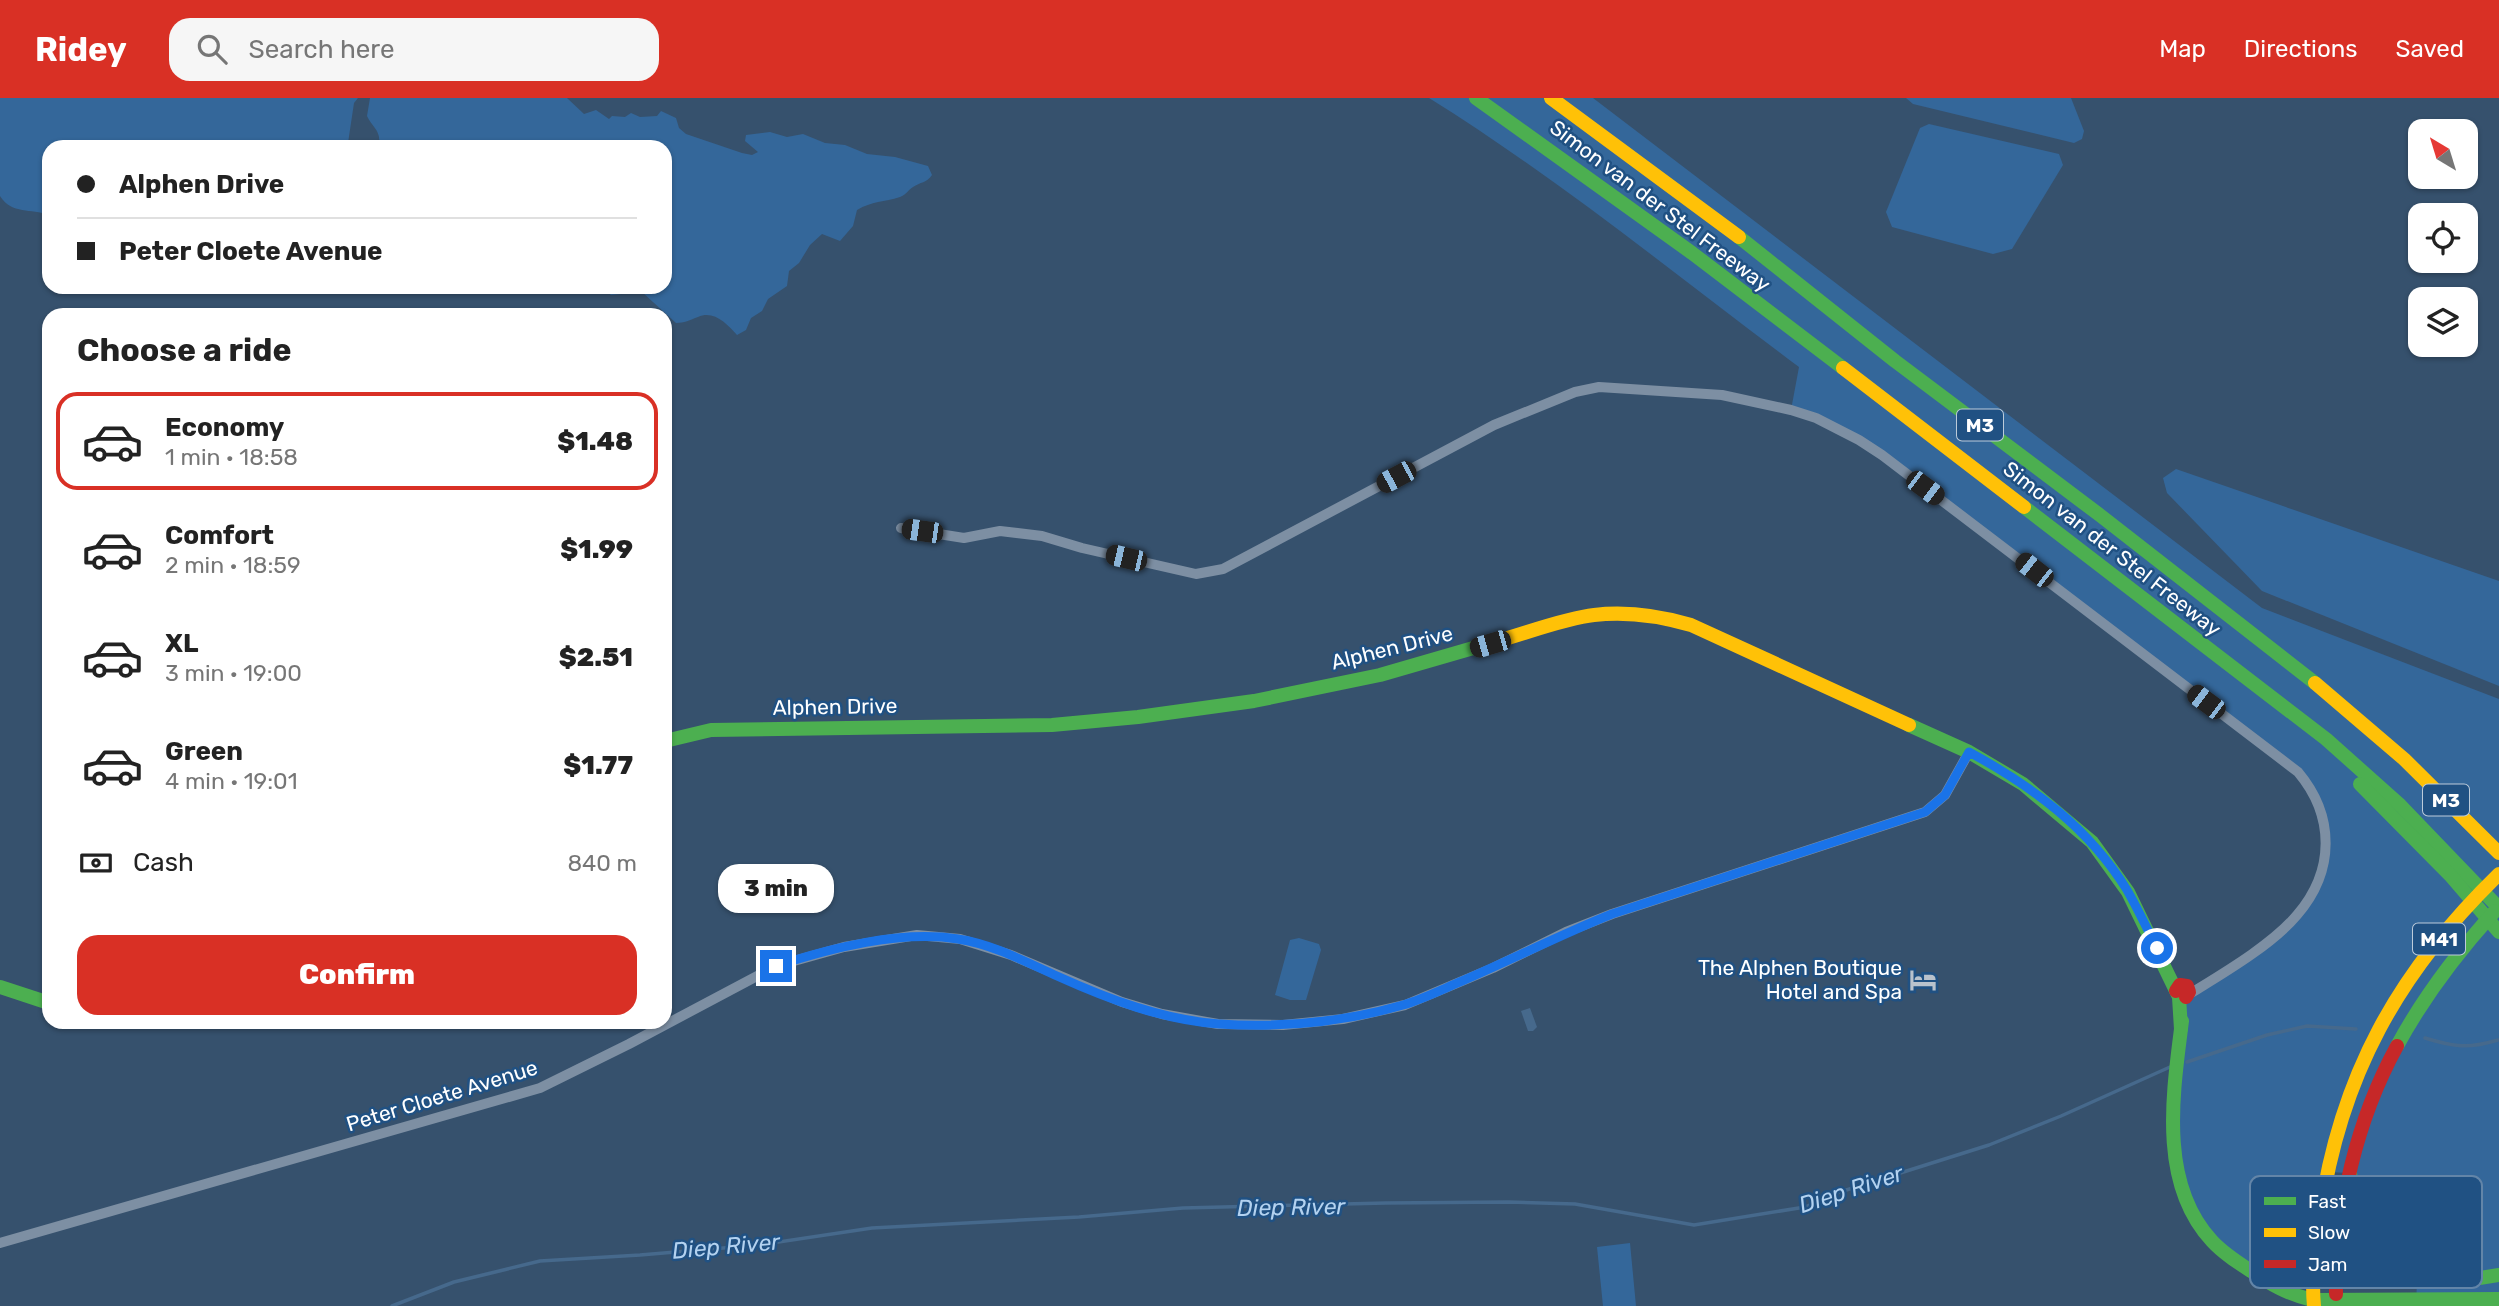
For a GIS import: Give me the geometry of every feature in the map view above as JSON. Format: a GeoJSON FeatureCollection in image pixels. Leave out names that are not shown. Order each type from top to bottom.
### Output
{"type":"FeatureCollection","features":[{"type":"Feature","properties":{"kind":"main road","name":"Simon van der Stel Freeway"},"geometry":{"type":"LineString","coordinates":[[1476,98],[1553,151],[1698,260],[2079,548],[2258,688],[2291,723],[2456,870]]}},
{"type":"Feature","properties":{"kind":"main road","name":"Simon van der Stel Freeway"},"geometry":{"type":"LineString","coordinates":[[1551,98],[1721,222],[1895,361],[2296,667],[2404,759],[2451,794],[2495,836]]}},
{"type":"Feature","properties":{"kind":"main road","name":"Alphen Drive"},"geometry":{"type":"LineString","coordinates":[[672,739],[712,730],[1052,725],[1138,717],[1254,701],[1380,675],[1591,615],[1653,615],[1691,625],[1969,752],[2024,784],[2073,823],[2092,842],[2128,891],[2166,967],[2183,992]]}},
{"type":"Feature","properties":{"kind":"main road","name":"M3"},"geometry":{"type":"LineString","coordinates":[[2495,836],[2499,853]]}},
{"type":"Feature","properties":{"kind":"main road"},"geometry":{"type":"LineString","coordinates":[[2456,870],[2499,907]]}},
{"type":"Feature","properties":{"kind":"main road"},"geometry":{"type":"LineString","coordinates":[[2456,870],[2499,932]]}},
{"type":"Feature","properties":{"kind":"main road","name":"M41"},"geometry":{"type":"LineString","coordinates":[[2326,1176],[2337,1129],[2360,1068],[2388,1012],[2418,966],[2454,921],[2499,874]]}},
{"type":"Feature","properties":{"kind":"main road","name":"M41"},"geometry":{"type":"LineString","coordinates":[[2350,1176],[2369,1104],[2409,1023],[2437,978],[2471,935],[2499,907]]}},
{"type":"Feature","properties":{"kind":"main road"},"geometry":{"type":"LineString","coordinates":[[0,987],[42,1001]]}},
{"type":"Feature","properties":{"kind":"main road"},"geometry":{"type":"LineString","coordinates":[[2183,992],[2173,1100],[2173,1122],[2182,1187],[2190,1209],[2204,1232],[2225,1254],[2250,1271]]}},
{"type":"Feature","properties":{"kind":"main road"},"geometry":{"type":"LineString","coordinates":[[2278,1288],[2293,1297],[2313,1303],[2499,1299]]}},
{"type":"Feature","properties":{"kind":"street"},"geometry":{"type":"LineString","coordinates":[[901,528],[964,538],[1000,530],[1042,536],[1196,574],[1209,573],[1223,569],[1494,425],[1575,392],[1600,387],[1722,395],[1816,418],[1882,455],[2298,772],[2309,785],[2322,811],[2327,836],[2323,862],[2306,905],[2285,927],[2203,986],[2183,992]]}},
{"type":"Feature","properties":{"kind":"street","name":"Peter Cloete Avenue"},"geometry":{"type":"LineString","coordinates":[[672,1021],[776,966],[844,947],[917,935],[960,939],[1011,955],[1122,1002],[1162,1014],[1218,1024],[1283,1025],[1343,1019],[1405,1005],[1612,914],[1925,812],[1945,795],[1969,752]]}},
{"type":"Feature","properties":{"kind":"street","name":"Peter Cloete Avenue"},"geometry":{"type":"LineString","coordinates":[[0,1243],[540,1088],[657,1029]]}},
{"type":"Feature","properties":{"kind":"shaded area"},"geometry":{"type":"Polygon","coordinates":[[[0,98],[358,98],[354,103],[348,140],[42,140],[42,213],[16,209],[0,196],[0,98]]]}},
{"type":"Feature","properties":{"kind":"shaded area"},"geometry":{"type":"Polygon","coordinates":[[[370,98],[567,98],[584,114],[596,110],[609,119],[612,116],[625,117],[631,113],[640,117],[657,116],[661,111],[676,118],[679,128],[686,134],[742,153],[752,155],[758,152],[745,141],[746,135],[770,132],[787,137],[803,134],[867,154],[895,157],[928,166],[932,175],[902,196],[857,210],[853,226],[840,241],[822,234],[810,245],[799,263],[789,271],[787,286],[768,299],[762,311],[751,318],[746,330],[737,335],[724,323],[709,315],[676,323],[672,319],[672,308],[660,308],[644,294],[672,294],[672,140],[379,140],[367,116],[370,98]]]}},
{"type":"Feature","properties":{"kind":"shaded area"},"geometry":{"type":"Polygon","coordinates":[[[1429,98],[1593,98],[2262,608],[2499,699],[2499,1306],[2416,1306],[2417,1288],[2482,1288],[2482,1176],[2351,1176],[2350,1173],[2327,1172],[2326,1176],[2250,1176],[2250,1270],[2195,1218],[2174,1140],[2186,997],[2267,942],[2306,905],[2326,851],[2309,785],[1882,455],[1791,410],[1799,367],[1525,161],[1429,98]]]}},
{"type":"Feature","properties":{"kind":"shaded area"},"geometry":{"type":"Polygon","coordinates":[[[1906,98],[2071,98],[2084,131],[2082,139],[2074,143],[1913,104],[1906,98]]]}},
{"type":"Feature","properties":{"kind":"shaded area"},"geometry":{"type":"Polygon","coordinates":[[[1929,124],[2059,154],[2063,165],[2012,249],[1993,254],[1892,227],[1886,212],[1920,128],[1929,124]]]}},
{"type":"Feature","properties":{"kind":"shaded area"},"geometry":{"type":"Polygon","coordinates":[[[2176,469],[2499,581],[2499,686],[2262,591],[2167,493],[2163,478],[2176,469]]]}},
{"type":"Feature","properties":{"kind":"shaded area"},"geometry":{"type":"Polygon","coordinates":[[[1299,938],[1319,944],[1321,950],[1306,1000],[1290,1000],[1275,995],[1290,940],[1299,938]]]}},
{"type":"Feature","properties":{"kind":"shaded area"},"geometry":{"type":"Polygon","coordinates":[[[1530,1008],[1537,1027],[1533,1031],[1528,1031],[1521,1011],[1530,1008]]]}},
{"type":"Feature","properties":{"kind":"shaded area"},"geometry":{"type":"Polygon","coordinates":[[[1630,1243],[1636,1306],[1603,1306],[1597,1247],[1630,1243]]]}},
{"type":"Feature","properties":{"kind":"waterway","name":"Diep River"},"geometry":{"type":"LineString","coordinates":[[2187,1062],[2267,1035],[2307,1026],[2356,1029]]}},
{"type":"Feature","properties":{"kind":"waterway","name":"Diep River"},"geometry":{"type":"LineString","coordinates":[[2425,1038],[2461,1046],[2498,1040]]}},
{"type":"Feature","properties":{"kind":"waterway","name":"Diep River"},"geometry":{"type":"LineString","coordinates":[[392,1306],[454,1282],[540,1261],[759,1245],[872,1228],[1079,1217],[1183,1208],[1386,1203],[1575,1204],[1694,1225],[1805,1207],[1840,1192],[1989,1145],[2170,1067]]}},
{"type":"Feature","properties":{"kind":"traffic: fast"},"geometry":{"type":"LineString","coordinates":[[1476,98],[1692,253],[1843,368]]}},
{"type":"Feature","properties":{"kind":"traffic: fast"},"geometry":{"type":"LineString","coordinates":[[1739,237],[1895,361],[2101,516],[2315,683]]}},
{"type":"Feature","properties":{"kind":"traffic: fast"},"geometry":{"type":"LineString","coordinates":[[2024,507],[2326,739],[2400,805],[2499,908]]}},
{"type":"Feature","properties":{"kind":"traffic: fast"},"geometry":{"type":"LineString","coordinates":[[672,739],[711,730],[1052,725],[1138,717],[1254,701],[1380,675],[1494,642]]}},
{"type":"Feature","properties":{"kind":"traffic: fast"},"geometry":{"type":"LineString","coordinates":[[1909,725],[1969,752],[2023,784],[2092,842],[2128,892],[2179,997],[2181,1029]]}},
{"type":"Feature","properties":{"kind":"traffic: fast"},"geometry":{"type":"LineString","coordinates":[[2360,784],[2450,875],[2499,932]]}},
{"type":"Feature","properties":{"kind":"traffic: fast"},"geometry":{"type":"LineString","coordinates":[[2397,1046],[2442,975],[2495,911]]}},
{"type":"Feature","properties":{"kind":"traffic: fast"},"geometry":{"type":"LineString","coordinates":[[0,987],[42,1001]]}},
{"type":"Feature","properties":{"kind":"traffic: fast"},"geometry":{"type":"LineString","coordinates":[[2182,1021],[2175,1078],[2173,1136],[2176,1165],[2183,1192],[2195,1218],[2212,1241],[2250,1270]]}},
{"type":"Feature","properties":{"kind":"traffic: fast"},"geometry":{"type":"LineString","coordinates":[[2482,1278],[2499,1275]]}},
{"type":"Feature","properties":{"kind":"traffic: fast"},"geometry":{"type":"LineString","coordinates":[[2280,1288],[2313,1300]]}},
{"type":"Feature","properties":{"kind":"traffic: fast"},"geometry":{"type":"LineString","coordinates":[[2313,1300],[2499,1299]]}},
{"type":"Feature","properties":{"kind":"traffic: slow"},"geometry":{"type":"LineString","coordinates":[[1551,98],[1739,237]]}},
{"type":"Feature","properties":{"kind":"traffic: slow"},"geometry":{"type":"LineString","coordinates":[[1843,368],[2024,507]]}},
{"type":"Feature","properties":{"kind":"traffic: slow"},"geometry":{"type":"LineString","coordinates":[[1494,642],[1594,615],[1631,614],[1667,619],[1691,625],[1909,725]]}},
{"type":"Feature","properties":{"kind":"traffic: slow"},"geometry":{"type":"LineString","coordinates":[[2315,683],[2404,759],[2499,853]]}},
{"type":"Feature","properties":{"kind":"traffic: slow"},"geometry":{"type":"LineString","coordinates":[[2327,1176],[2342,1117],[2379,1029],[2403,988],[2431,949],[2499,874]]}},
{"type":"Feature","properties":{"kind":"traffic: slow"},"geometry":{"type":"LineString","coordinates":[[2313,1288],[2314,1306]]}},
{"type":"Feature","properties":{"kind":"traffic: jam"},"geometry":{"type":"LineString","coordinates":[[2176,991],[2180,985],[2187,986],[2189,992],[2186,997]]}},
{"type":"Feature","properties":{"kind":"traffic: jam"},"geometry":{"type":"LineString","coordinates":[[2349,1176],[2370,1104],[2397,1046]]}},
{"type":"Feature","properties":{"kind":"traffic: jam"},"geometry":{"type":"LineString","coordinates":[[2336,1288],[2336,1294]]}},
{"type":"Feature","properties":{"kind":"place","name":"The Alphen Boutique Hotel and Spa"},"geometry":{"type":"Point","coordinates":[1923,980]}},
{"type":"Feature","properties":{"kind":"route"},"geometry":{"type":"LineString","coordinates":[[776,966],[844,947],[917,935],[960,939],[1011,955],[1081,986],[1162,1014],[1218,1024],[1283,1025],[1343,1019],[1405,1005],[1612,914],[1925,812],[1945,795],[1969,752],[2024,784],[2073,823],[2092,842],[2128,891],[2157,948]]}}]}
